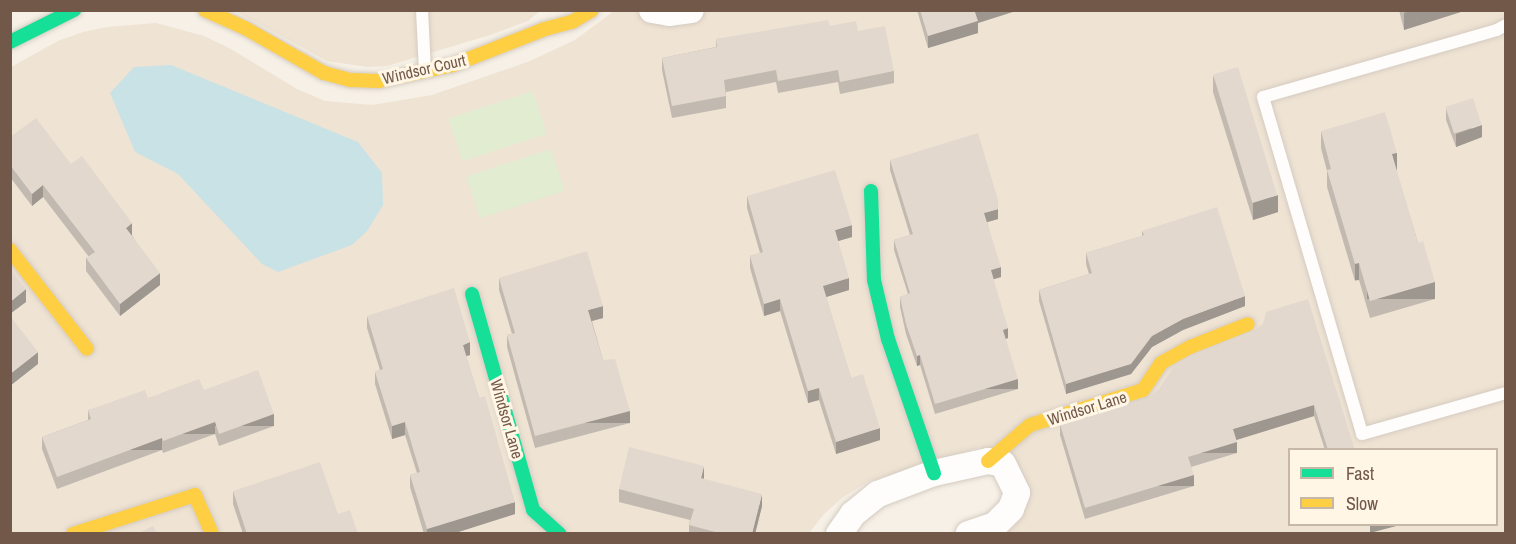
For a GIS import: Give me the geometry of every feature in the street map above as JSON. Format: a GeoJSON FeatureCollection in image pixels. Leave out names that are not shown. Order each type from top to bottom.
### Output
{"type":"FeatureCollection","features":[{"type":"Feature","properties":{"kind":"street"},"geometry":{"type":"LineString","coordinates":[[10,42],[74,10]]}},
{"type":"Feature","properties":{"kind":"street","name":"Windsor Court"},"geometry":{"type":"LineString","coordinates":[[205,10],[245,28],[324,73],[351,80],[379,81],[453,65],[552,20],[572,22],[592,10]]}},
{"type":"Feature","properties":{"kind":"street"},"geometry":{"type":"LineString","coordinates":[[652,10],[670,13],[692,10]]}},
{"type":"Feature","properties":{"kind":"street"},"geometry":{"type":"LineString","coordinates":[[871,191],[874,280],[888,339],[934,473]]}},
{"type":"Feature","properties":{"kind":"street"},"geometry":{"type":"LineString","coordinates":[[10,250],[87,349]]}},
{"type":"Feature","properties":{"kind":"street","name":"Windsor Lane"},"geometry":{"type":"LineString","coordinates":[[472,294],[533,510],[560,534]]}},
{"type":"Feature","properties":{"kind":"street","name":"Windsor Lane"},"geometry":{"type":"LineString","coordinates":[[839,534],[853,514],[878,494],[934,473],[988,461],[1030,425],[1143,390],[1161,363],[1190,347],[1248,324]]}},
{"type":"Feature","properties":{"kind":"street"},"geometry":{"type":"LineString","coordinates":[[969,534],[995,525],[1011,509],[1017,493],[1004,464],[988,461]]}},
{"type":"Feature","properties":{"kind":"street"},"geometry":{"type":"LineString","coordinates":[[73,534],[195,495],[212,534]]}},
{"type":"Feature","properties":{"kind":"lane"},"geometry":{"type":"LineString","coordinates":[[422,10],[425,72]]}},
{"type":"Feature","properties":{"kind":"lane"},"geometry":{"type":"LineString","coordinates":[[1506,25],[1497,30],[1263,97],[1362,434],[1506,393]]}},
{"type":"Feature","properties":{"kind":"shaded area"},"geometry":{"type":"Polygon","coordinates":[[[235,11],[540,11],[528,21],[490,35],[387,66],[367,67],[327,61],[235,11]]]}},
{"type":"Feature","properties":{"kind":"shaded area"},"geometry":{"type":"Polygon","coordinates":[[[614,11],[1505,11],[1505,533],[1002,533],[1015,523],[1021,512],[981,447],[869,481],[842,498],[824,514],[809,533],[11,534],[11,67],[58,41],[83,32],[107,27],[156,23],[204,36],[229,48],[297,89],[325,101],[372,105],[432,95],[530,61],[575,40],[614,11]]]}},
{"type":"Feature","properties":{"kind":"green space"},"geometry":{"type":"Polygon","coordinates":[[[533,91],[547,134],[462,161],[448,119],[533,91]]]}},
{"type":"Feature","properties":{"kind":"green space"},"geometry":{"type":"Polygon","coordinates":[[[551,149],[565,191],[480,218],[466,177],[551,149]]]}},
{"type":"Feature","properties":{"kind":"water"},"geometry":{"type":"Polygon","coordinates":[[[171,65],[358,142],[382,173],[383,205],[367,231],[352,245],[278,272],[262,264],[178,174],[135,152],[110,93],[134,67],[171,65]]]}},
{"type":"Feature","properties":{"kind":"building"},"geometry":{"type":"Polygon","coordinates":[[[920,10],[979,10],[975,12],[978,21],[928,36],[920,10]]]}},
{"type":"Feature","properties":{"kind":"building"},"geometry":{"type":"Polygon","coordinates":[[[828,20],[830,26],[856,21],[858,31],[885,26],[894,71],[840,82],[838,70],[778,81],[776,70],[724,80],[726,96],[672,106],[662,58],[717,47],[716,39],[828,20]]]}},
{"type":"Feature","properties":{"kind":"building"},"geometry":{"type":"Polygon","coordinates":[[[1238,67],[1277,195],[1252,203],[1213,75],[1238,67]]]}},
{"type":"Feature","properties":{"kind":"building"},"geometry":{"type":"Polygon","coordinates":[[[1473,98],[1482,125],[1454,134],[1445,107],[1473,98]]]}},
{"type":"Feature","properties":{"kind":"building"},"geometry":{"type":"Polygon","coordinates":[[[1385,112],[1397,153],[1392,154],[1418,243],[1423,241],[1435,282],[1370,301],[1359,263],[1355,264],[1327,170],[1331,169],[1321,131],[1385,112]]]}},
{"type":"Feature","properties":{"kind":"building"},"geometry":{"type":"Polygon","coordinates":[[[36,118],[71,164],[82,156],[132,223],[126,228],[160,273],[120,304],[86,258],[95,252],[43,185],[32,194],[10,165],[10,137],[36,118]]]}},
{"type":"Feature","properties":{"kind":"building"},"geometry":{"type":"Polygon","coordinates":[[[978,133],[998,200],[998,209],[984,213],[1001,267],[991,270],[1008,328],[1003,330],[1018,379],[935,404],[920,355],[917,356],[906,324],[900,297],[910,293],[894,240],[913,234],[890,160],[978,133]]]}},
{"type":"Feature","properties":{"kind":"building"},"geometry":{"type":"Polygon","coordinates":[[[835,170],[852,225],[835,230],[849,278],[823,286],[851,378],[863,374],[880,428],[836,442],[819,388],[808,391],[780,299],[764,304],[750,256],[763,252],[747,196],[835,170]]]}},
{"type":"Feature","properties":{"kind":"building"},"geometry":{"type":"Polygon","coordinates":[[[1217,207],[1245,296],[1183,319],[1152,336],[1131,364],[1066,384],[1039,290],[1092,273],[1086,253],[1144,235],[1142,231],[1217,207]]]}},
{"type":"Feature","properties":{"kind":"building"},"geometry":{"type":"Polygon","coordinates":[[[587,251],[603,306],[588,310],[603,360],[615,359],[630,411],[535,436],[507,335],[515,333],[499,278],[587,251]]]}},
{"type":"Feature","properties":{"kind":"building"},"geometry":{"type":"Polygon","coordinates":[[[10,269],[26,289],[10,302],[10,269]]]}},
{"type":"Feature","properties":{"kind":"building"},"geometry":{"type":"Polygon","coordinates":[[[454,288],[470,342],[463,345],[479,398],[485,396],[515,502],[427,529],[410,475],[420,472],[405,422],[392,426],[375,372],[383,369],[367,316],[454,288]]]}},
{"type":"Feature","properties":{"kind":"building"},"geometry":{"type":"Polygon","coordinates":[[[1308,299],[1354,448],[1327,448],[1314,405],[1233,429],[1237,442],[1188,457],[1194,475],[1085,508],[1060,424],[1149,397],[1159,389],[1174,366],[1198,353],[1255,330],[1263,324],[1266,312],[1308,299]]]}},
{"type":"Feature","properties":{"kind":"building"},"geometry":{"type":"Polygon","coordinates":[[[10,316],[38,352],[10,374],[10,316]]]}},
{"type":"Feature","properties":{"kind":"building"},"geometry":{"type":"Polygon","coordinates":[[[258,370],[274,414],[219,434],[215,422],[163,441],[162,438],[57,477],[42,437],[91,419],[88,410],[145,390],[148,398],[199,379],[204,390],[258,370]]]}},
{"type":"Feature","properties":{"kind":"building"},"geometry":{"type":"Polygon","coordinates":[[[629,447],[704,466],[701,478],[762,494],[752,534],[723,534],[689,525],[694,509],[619,489],[629,447]]]}},
{"type":"Feature","properties":{"kind":"building"},"geometry":{"type":"Polygon","coordinates":[[[320,462],[338,514],[350,510],[358,534],[247,534],[233,491],[320,462]]]}},
{"type":"Feature","properties":{"kind":"building"},"geometry":{"type":"Polygon","coordinates":[[[153,526],[157,534],[137,534],[153,526]]]}},
{"type":"Feature","properties":{"kind":"traffic: fast"},"geometry":{"type":"LineString","coordinates":[[10,42],[74,10]]}},
{"type":"Feature","properties":{"kind":"traffic: fast"},"geometry":{"type":"LineString","coordinates":[[871,191],[874,280],[888,339],[934,473]]}},
{"type":"Feature","properties":{"kind":"traffic: fast"},"geometry":{"type":"LineString","coordinates":[[472,294],[533,510],[560,534]]}},
{"type":"Feature","properties":{"kind":"traffic: slow"},"geometry":{"type":"LineString","coordinates":[[205,10],[245,28],[324,73],[351,80],[379,81],[453,65],[545,29],[572,22],[592,10]]}},
{"type":"Feature","properties":{"kind":"traffic: slow"},"geometry":{"type":"LineString","coordinates":[[10,250],[87,349]]}},
{"type":"Feature","properties":{"kind":"traffic: slow"},"geometry":{"type":"LineString","coordinates":[[988,461],[1030,425],[1143,390],[1161,363],[1190,347],[1248,324]]}},
{"type":"Feature","properties":{"kind":"traffic: slow"},"geometry":{"type":"LineString","coordinates":[[73,534],[195,495],[212,534]]}}]}
